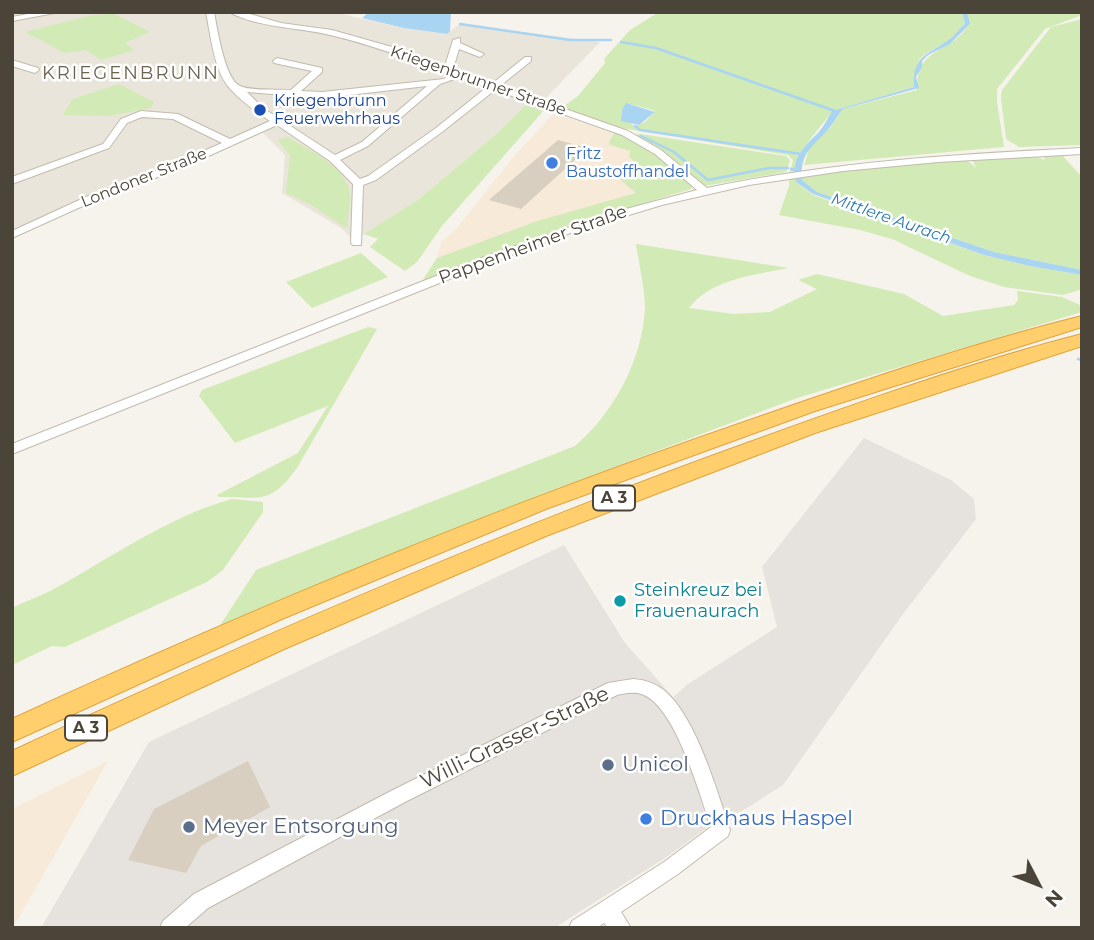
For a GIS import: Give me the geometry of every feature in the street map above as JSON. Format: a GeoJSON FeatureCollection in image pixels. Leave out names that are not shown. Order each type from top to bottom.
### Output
{"type":"FeatureCollection","features":[{"type":"Feature","properties":{"kind":"highway","name":"A 3"},"geometry":{"type":"LineString","coordinates":[[12,731],[321,592],[679,449],[827,398],[1082,321]]}},
{"type":"Feature","properties":{"kind":"highway","name":"A 3"},"geometry":{"type":"LineString","coordinates":[[12,764],[321,620],[609,500],[830,419],[1082,340]]}},
{"type":"Feature","properties":{"kind":"street"},"geometry":{"type":"LineString","coordinates":[[210,12],[224,72],[235,89],[276,122],[334,159],[358,183],[357,243]]}},
{"type":"Feature","properties":{"kind":"street","name":"Kriegenbrunner Straße"},"geometry":{"type":"LineString","coordinates":[[233,12],[272,23],[341,35],[389,49],[625,133],[658,152],[704,191]]}},
{"type":"Feature","properties":{"kind":"street"},"geometry":{"type":"LineString","coordinates":[[12,19],[51,14]]}},
{"type":"Feature","properties":{"kind":"street"},"geometry":{"type":"LineString","coordinates":[[12,29],[51,14]]}},
{"type":"Feature","properties":{"kind":"street"},"geometry":{"type":"LineString","coordinates":[[334,159],[365,144],[437,82],[453,73],[457,43],[480,54]]}},
{"type":"Feature","properties":{"kind":"street"},"geometry":{"type":"LineString","coordinates":[[358,183],[391,165],[528,59]]}},
{"type":"Feature","properties":{"kind":"street"},"geometry":{"type":"LineString","coordinates":[[278,61],[319,70],[292,94]]}},
{"type":"Feature","properties":{"kind":"street"},"geometry":{"type":"LineString","coordinates":[[12,63],[35,70]]}},
{"type":"Feature","properties":{"kind":"street"},"geometry":{"type":"LineString","coordinates":[[235,89],[332,94],[437,82]]}},
{"type":"Feature","properties":{"kind":"street"},"geometry":{"type":"LineString","coordinates":[[12,181],[106,146],[122,122],[147,114],[171,115],[230,143]]}},
{"type":"Feature","properties":{"kind":"street","name":"Londoner Straße"},"geometry":{"type":"LineString","coordinates":[[12,235],[92,198],[276,122]]}},
{"type":"Feature","properties":{"kind":"street","name":"Pappenheimer Straße"},"geometry":{"type":"LineString","coordinates":[[12,449],[401,293],[572,228],[704,191],[840,167],[926,159],[1082,151]]}},
{"type":"Feature","properties":{"kind":"street","name":"Willi-Grasser-Straße"},"geometry":{"type":"LineString","coordinates":[[170,928],[201,901],[399,796],[614,688],[640,686],[662,698],[680,726],[720,830],[671,868],[579,928]]}},
{"type":"Feature","properties":{"kind":"street"},"geometry":{"type":"LineString","coordinates":[[606,910],[621,928]]}},
{"type":"Feature","properties":{"kind":"shaded area"},"geometry":{"type":"Polygon","coordinates":[[[12,12],[332,12],[446,34],[460,24],[600,42],[544,100],[533,98],[494,136],[419,199],[364,234],[357,243],[341,228],[282,193],[285,155],[259,129],[12,232],[12,12]]]}},
{"type":"Feature","properties":{"kind":"shaded area"},"geometry":{"type":"Polygon","coordinates":[[[554,113],[625,137],[673,185],[534,222],[437,258],[441,242],[456,229],[515,155],[554,113]]]}},
{"type":"Feature","properties":{"kind":"shaded area"},"geometry":{"type":"Polygon","coordinates":[[[864,438],[951,480],[974,499],[976,519],[900,618],[783,785],[747,808],[704,830],[665,858],[554,928],[41,928],[149,742],[564,545],[625,643],[673,697],[688,684],[777,627],[762,567],[864,438]]]}},
{"type":"Feature","properties":{"kind":"shaded area"},"geometry":{"type":"Polygon","coordinates":[[[108,761],[13,928],[12,928],[12,809],[108,761]]]}},
{"type":"Feature","properties":{"kind":"green space"},"geometry":{"type":"Polygon","coordinates":[[[659,12],[962,12],[965,24],[951,38],[922,57],[916,67],[914,87],[832,111],[805,146],[795,171],[790,172],[793,160],[788,155],[616,127],[565,109],[564,106],[578,96],[605,63],[604,59],[630,30],[659,12]],[[630,104],[622,110],[621,117],[635,126],[645,122],[655,112],[630,104]]]}},
{"type":"Feature","properties":{"kind":"green space"},"geometry":{"type":"Polygon","coordinates":[[[967,12],[1082,12],[1082,15],[1045,29],[997,89],[1004,147],[804,165],[810,146],[830,128],[843,109],[917,90],[917,80],[924,61],[955,40],[970,24],[967,12]]]}},
{"type":"Feature","properties":{"kind":"green space"},"geometry":{"type":"Polygon","coordinates":[[[114,14],[150,32],[125,43],[134,50],[101,60],[86,50],[65,53],[25,32],[92,15],[114,14]]]}},
{"type":"Feature","properties":{"kind":"green space"},"geometry":{"type":"Polygon","coordinates":[[[1082,19],[1082,145],[1019,147],[1006,139],[1002,90],[1051,27],[1082,19]]]}},
{"type":"Feature","properties":{"kind":"green space"},"geometry":{"type":"Polygon","coordinates":[[[119,84],[154,102],[151,108],[109,116],[63,115],[73,99],[119,84]]]}},
{"type":"Feature","properties":{"kind":"green space"},"geometry":{"type":"Polygon","coordinates":[[[529,102],[546,108],[442,226],[417,262],[405,271],[370,247],[378,239],[364,234],[419,199],[494,136],[529,102]]]}},
{"type":"Feature","properties":{"kind":"green space"},"geometry":{"type":"Polygon","coordinates":[[[618,133],[667,162],[692,186],[691,189],[566,227],[422,281],[437,258],[534,222],[636,193],[615,175],[629,170],[635,163],[629,156],[631,151],[610,145],[609,141],[618,133]]]}},
{"type":"Feature","properties":{"kind":"green space"},"geometry":{"type":"Polygon","coordinates":[[[634,135],[786,156],[790,160],[786,172],[704,186],[697,183],[662,150],[634,135]]]}},
{"type":"Feature","properties":{"kind":"green space"},"geometry":{"type":"Polygon","coordinates":[[[288,137],[334,167],[347,183],[350,193],[348,227],[286,193],[290,155],[277,140],[288,137]]]}},
{"type":"Feature","properties":{"kind":"green space"},"geometry":{"type":"Polygon","coordinates":[[[1061,154],[1082,177],[1082,270],[994,252],[817,192],[802,180],[802,176],[878,166],[967,160],[976,168],[972,159],[1036,156],[1044,160],[1045,155],[1061,154]]]}},
{"type":"Feature","properties":{"kind":"green space"},"geometry":{"type":"Polygon","coordinates":[[[789,177],[795,177],[796,182],[813,195],[984,255],[1082,275],[1082,289],[1063,295],[1004,287],[970,276],[892,239],[860,230],[779,215],[789,186],[789,177]]]}},
{"type":"Feature","properties":{"kind":"green space"},"geometry":{"type":"Polygon","coordinates":[[[636,244],[789,268],[721,284],[698,298],[689,308],[734,314],[770,312],[817,289],[798,280],[817,274],[904,294],[943,316],[1014,305],[1018,300],[1017,291],[1062,297],[1082,306],[1082,312],[797,398],[537,496],[217,630],[256,570],[575,446],[602,418],[613,402],[632,366],[638,347],[645,309],[636,244]]]}},
{"type":"Feature","properties":{"kind":"green space"},"geometry":{"type":"Polygon","coordinates":[[[361,253],[388,277],[312,308],[286,282],[361,253]]]}},
{"type":"Feature","properties":{"kind":"green space"},"geometry":{"type":"Polygon","coordinates":[[[368,327],[377,329],[288,480],[264,496],[219,497],[217,495],[298,453],[328,406],[235,443],[199,396],[202,390],[368,327]]]}},
{"type":"Feature","properties":{"kind":"green space"},"geometry":{"type":"Polygon","coordinates":[[[232,499],[263,502],[263,512],[223,570],[207,582],[65,647],[52,646],[12,665],[12,608],[52,590],[162,527],[232,499]]]}},
{"type":"Feature","properties":{"kind":"water"},"geometry":{"type":"Polygon","coordinates":[[[369,12],[451,12],[450,31],[447,34],[404,28],[362,18],[369,12]]]}},
{"type":"Feature","properties":{"kind":"water","name":"Mittlere Aurach"},"geometry":{"type":"Polygon","coordinates":[[[962,12],[967,12],[970,24],[950,44],[922,61],[922,67],[916,77],[919,88],[843,109],[806,155],[802,180],[817,192],[994,252],[1082,270],[1082,275],[984,255],[813,194],[796,182],[795,167],[799,155],[832,111],[914,87],[914,76],[919,62],[965,24],[962,12]]]}},
{"type":"Feature","properties":{"kind":"water"},"geometry":{"type":"Polygon","coordinates":[[[626,103],[655,112],[639,125],[621,121],[626,103]]]}},
{"type":"Feature","properties":{"kind":"building","name":"Fritz Baustoffhandel"},"geometry":{"type":"Polygon","coordinates":[[[558,140],[588,148],[521,209],[489,200],[558,140]]]}},
{"type":"Feature","properties":{"kind":"building","name":"Meyer Entsorgung"},"geometry":{"type":"Polygon","coordinates":[[[248,761],[270,807],[201,846],[186,873],[128,860],[154,809],[248,761]]]}},
{"type":"Feature","properties":{"kind":"waterway"},"geometry":{"type":"LineString","coordinates":[[460,24],[570,40],[611,40]]}},
{"type":"Feature","properties":{"kind":"waterway"},"geometry":{"type":"LineString","coordinates":[[621,42],[656,48],[835,111]]}},
{"type":"Feature","properties":{"kind":"waterway"},"geometry":{"type":"LineString","coordinates":[[635,126],[640,130],[801,154]]}},
{"type":"Feature","properties":{"kind":"waterway"},"geometry":{"type":"LineString","coordinates":[[641,136],[674,152],[708,180],[769,168],[788,168]]}},
{"type":"Feature","properties":{"kind":"waterway"},"geometry":{"type":"LineString","coordinates":[[791,169],[795,170]]}},
{"type":"Feature","properties":{"kind":"waterway"},"geometry":{"type":"LineString","coordinates":[[1078,359],[1082,360]]}},
{"type":"Feature","properties":{"kind":"place","name":"Kriegenbrunn Feuerwehrhaus"},"geometry":{"type":"Point","coordinates":[260,110]}},
{"type":"Feature","properties":{"kind":"place","name":"Fritz Baustoffhandel"},"geometry":{"type":"Point","coordinates":[552,163]}},
{"type":"Feature","properties":{"kind":"place","name":"Steinkreuz bei Frauenaurach"},"geometry":{"type":"Point","coordinates":[620,601]}},
{"type":"Feature","properties":{"kind":"place","name":"Unicol"},"geometry":{"type":"Point","coordinates":[608,765]}},
{"type":"Feature","properties":{"kind":"place","name":"Druckhaus Haspel"},"geometry":{"type":"Point","coordinates":[646,819]}},
{"type":"Feature","properties":{"kind":"place","name":"Meyer Entsorgung"},"geometry":{"type":"Point","coordinates":[189,827]}},
{"type":"Feature","properties":{"kind":"district","name":"KRIEGENBRUNN"},"geometry":{"type":"Point","coordinates":[131,74]}}]}
